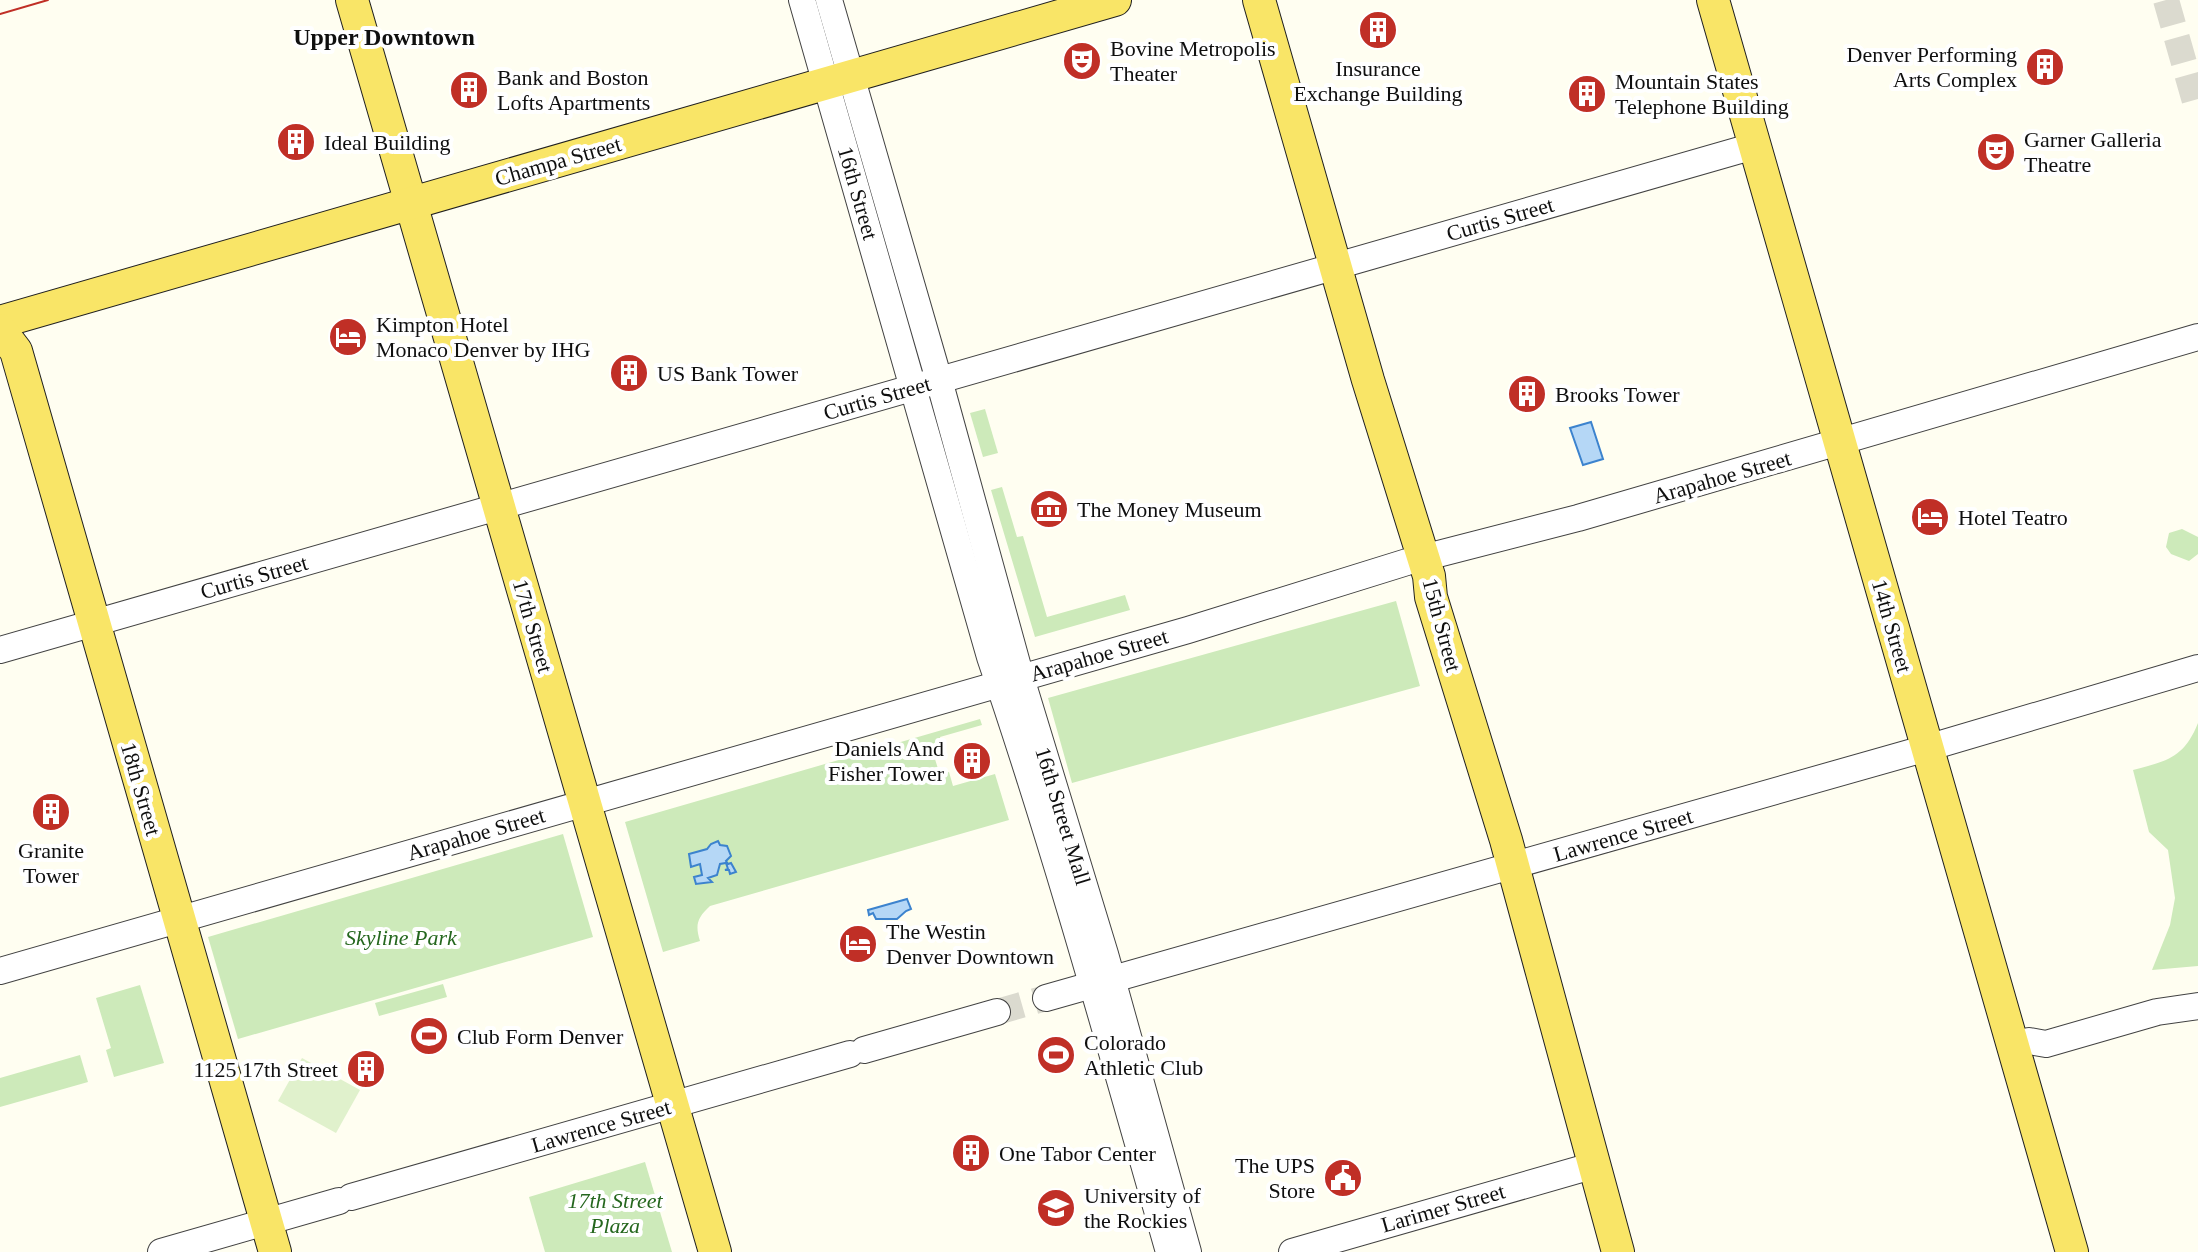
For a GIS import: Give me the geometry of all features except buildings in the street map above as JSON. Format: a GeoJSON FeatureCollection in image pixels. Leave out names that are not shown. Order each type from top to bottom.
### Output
{"type":"FeatureCollection","features":[{"type":"Feature","properties":{"kind":"main road","name":"17th Street"},"geometry":{"type":"LineString","coordinates":[[352,0],[715,1252]]}},
{"type":"Feature","properties":{"kind":"main road","name":"Champa Street"},"geometry":{"type":"LineString","coordinates":[[0,322],[1115,0]]}},
{"type":"Feature","properties":{"kind":"main road","name":"15th Street"},"geometry":{"type":"LineString","coordinates":[[1259,0],[1423,558],[1431,597],[1513,866],[1618,1252]]}},
{"type":"Feature","properties":{"kind":"main road","name":"14th Street"},"geometry":{"type":"LineString","coordinates":[[1713,0],[2072,1252]]}},
{"type":"Feature","properties":{"kind":"main road","name":"18th Street"},"geometry":{"type":"LineString","coordinates":[[0,330],[16,351],[270,1237]]}},
{"type":"Feature","properties":{"kind":"street","name":"16th Street"},"geometry":{"type":"LineString","coordinates":[[802,0],[839,80],[939,380]]}},
{"type":"Feature","properties":{"kind":"street","name":"16th Street"},"geometry":{"type":"LineString","coordinates":[[829,0],[839,80],[913,386]]}},
{"type":"Feature","properties":{"kind":"street","name":"Curtis Street"},"geometry":{"type":"LineString","coordinates":[[0,650],[1754,146]]}},
{"type":"Feature","properties":{"kind":"street","name":"Arapahoe Street"},"geometry":{"type":"LineString","coordinates":[[0,971],[1229,618],[1423,558],[1578,518],[2198,337]]}},
{"type":"Feature","properties":{"kind":"street","name":"16th Street Mall"},"geometry":{"type":"LineString","coordinates":[[939,380],[1010,681]]}},
{"type":"Feature","properties":{"kind":"street","name":"16th Street Mall"},"geometry":{"type":"LineString","coordinates":[[913,386],[1010,681],[1188,1252]]}},
{"type":"Feature","properties":{"kind":"street","name":"Lawrence Street"},"geometry":{"type":"LineString","coordinates":[[1046,998],[2198,668]]}},
{"type":"Feature","properties":{"kind":"street","name":"16th Street Mall"},"geometry":{"type":"LineString","coordinates":[[1102,982],[1169,1252]]}},
{"type":"Feature","properties":{"kind":"street"},"geometry":{"type":"LineString","coordinates":[[2012,1044],[2029,1041],[2046,1044],[2157,1012],[2198,1006]]}},
{"type":"Feature","properties":{"kind":"street","name":"Lawrence Street"},"geometry":{"type":"LineString","coordinates":[[161,1252],[270,1237],[345,1199],[997,1012]]}},
{"type":"Feature","properties":{"kind":"street","name":"Larimer Street"},"geometry":{"type":"LineString","coordinates":[[1292,1252],[1595,1165]]}},
{"type":"Feature","properties":{"kind":"green space"},"geometry":{"type":"Polygon","coordinates":[[[985,409],[998,453],[983,457],[970,413],[985,409]]]}},
{"type":"Feature","properties":{"kind":"green space"},"geometry":{"type":"Polygon","coordinates":[[[1002,487],[1017,537],[1023,536],[1047,617],[1125,595],[1130,610],[1035,637],[991,490],[1002,487]]]}},
{"type":"Feature","properties":{"kind":"green space"},"geometry":{"type":"Polygon","coordinates":[[[2182,529],[2198,537],[2198,554],[2189,561],[2171,554],[2166,547],[2169,533],[2182,529]]]}},
{"type":"Feature","properties":{"kind":"green space"},"geometry":{"type":"Polygon","coordinates":[[[1396,601],[1420,686],[1072,783],[1048,698],[1396,601]]]}},
{"type":"Feature","properties":{"kind":"green space"},"geometry":{"type":"Polygon","coordinates":[[[980,719],[982,725],[940,737],[944,752],[934,756],[940,775],[949,772],[953,786],[995,774],[1009,820],[710,906],[698,922],[700,941],[663,952],[625,822],[980,719]]]}},
{"type":"Feature","properties":{"kind":"green space"},"geometry":{"type":"Polygon","coordinates":[[[2198,723],[2198,966],[2152,970],[2170,925],[2175,898],[2168,850],[2149,832],[2133,770],[2156,764],[2180,751],[2198,723]]]}},
{"type":"Feature","properties":{"kind":"green space","name":"Skyline Park"},"geometry":{"type":"Polygon","coordinates":[[[563,834],[593,937],[238,1039],[208,937],[563,834]]]}},
{"type":"Feature","properties":{"kind":"green space"},"geometry":{"type":"Polygon","coordinates":[[[443,984],[447,997],[379,1016],[375,1003],[443,984]]]}},
{"type":"Feature","properties":{"kind":"green space"},"geometry":{"type":"Polygon","coordinates":[[[140,985],[164,1063],[114,1077],[106,1050],[111,1048],[96,998],[140,985]]]}},
{"type":"Feature","properties":{"kind":"green space"},"geometry":{"type":"Polygon","coordinates":[[[80,1055],[88,1082],[0,1107],[0,1078],[80,1055]]]}},
{"type":"Feature","properties":{"kind":"green space"},"geometry":{"type":"Polygon","coordinates":[[[302,1058],[360,1090],[336,1133],[278,1101],[302,1058]]]}},
{"type":"Feature","properties":{"kind":"green space","name":"17th Street Plaza"},"geometry":{"type":"Polygon","coordinates":[[[645,1162],[672,1252],[545,1252],[529,1197],[645,1162]]]}},
{"type":"Feature","properties":{"kind":"water"},"geometry":{"type":"Polygon","coordinates":[[[1591,422],[1603,459],[1583,465],[1570,428],[1591,422]]]}},
{"type":"Feature","properties":{"kind":"water"},"geometry":{"type":"Polygon","coordinates":[[[718,841],[720,845],[727,846],[731,856],[726,861],[736,872],[730,874],[729,870],[725,870],[728,869],[726,863],[720,864],[717,875],[708,878],[712,882],[696,884],[694,877],[702,875],[700,864],[691,867],[689,854],[707,849],[718,841]]]}},
{"type":"Feature","properties":{"kind":"water"},"geometry":{"type":"Polygon","coordinates":[[[907,899],[911,909],[897,919],[876,919],[873,913],[869,915],[868,910],[907,899]]]}},
{"type":"Feature","properties":{"kind":"tunnel"},"geometry":{"type":"LineString","coordinates":[[2166,0],[2198,112]]}},
{"type":"Feature","properties":{"kind":"tunnel"},"geometry":{"type":"LineString","coordinates":[[997,1012],[1046,998]]}},
{"type":"Feature","properties":{"kind":"tram line"},"geometry":{"type":"LineString","coordinates":[[0,14],[48,0]]}},
{"type":"Feature","properties":{"kind":"place","name":"Insurance Exchange Building"},"geometry":{"type":"Point","coordinates":[1378,30]}},
{"type":"Feature","properties":{"kind":"place","name":"Bovine Metropolis Theater"},"geometry":{"type":"Point","coordinates":[1082,61]}},
{"type":"Feature","properties":{"kind":"place","name":"Denver Performing Arts Complex"},"geometry":{"type":"Point","coordinates":[2045,67]}},
{"type":"Feature","properties":{"kind":"place","name":"Bank and Boston Lofts Apartments"},"geometry":{"type":"Point","coordinates":[469,90]}},
{"type":"Feature","properties":{"kind":"place","name":"Mountain States Telephone Building"},"geometry":{"type":"Point","coordinates":[1587,94]}},
{"type":"Feature","properties":{"kind":"place","name":"Ideal Building"},"geometry":{"type":"Point","coordinates":[296,142]}},
{"type":"Feature","properties":{"kind":"place","name":"Garner Galleria Theatre"},"geometry":{"type":"Point","coordinates":[1996,152]}},
{"type":"Feature","properties":{"kind":"place","name":"Kimpton Hotel Monaco Denver by IHG"},"geometry":{"type":"Point","coordinates":[348,337]}},
{"type":"Feature","properties":{"kind":"place","name":"US Bank Tower"},"geometry":{"type":"Point","coordinates":[629,373]}},
{"type":"Feature","properties":{"kind":"place","name":"Brooks Tower"},"geometry":{"type":"Point","coordinates":[1527,394]}},
{"type":"Feature","properties":{"kind":"place","name":"The Money Museum"},"geometry":{"type":"Point","coordinates":[1049,509]}},
{"type":"Feature","properties":{"kind":"place","name":"Hotel Teatro"},"geometry":{"type":"Point","coordinates":[1930,517]}},
{"type":"Feature","properties":{"kind":"place","name":"Daniels And Fisher Tower"},"geometry":{"type":"Point","coordinates":[972,761]}},
{"type":"Feature","properties":{"kind":"place","name":"Granite Tower"},"geometry":{"type":"Point","coordinates":[51,812]}},
{"type":"Feature","properties":{"kind":"place","name":"The Westin Denver Downtown"},"geometry":{"type":"Point","coordinates":[858,944]}},
{"type":"Feature","properties":{"kind":"place","name":"Club Form Denver"},"geometry":{"type":"Point","coordinates":[429,1036]}},
{"type":"Feature","properties":{"kind":"place","name":"Colorado Athletic Club"},"geometry":{"type":"Point","coordinates":[1056,1055]}},
{"type":"Feature","properties":{"kind":"place","name":"1125 17th Street"},"geometry":{"type":"Point","coordinates":[366,1069]}},
{"type":"Feature","properties":{"kind":"place","name":"One Tabor Center"},"geometry":{"type":"Point","coordinates":[971,1153]}},
{"type":"Feature","properties":{"kind":"place","name":"The UPS Store"},"geometry":{"type":"Point","coordinates":[1343,1178]}},
{"type":"Feature","properties":{"kind":"place","name":"University of the Rockies"},"geometry":{"type":"Point","coordinates":[1056,1208]}},
{"type":"Feature","properties":{"kind":"district","name":"Upper Downtown"},"geometry":{"type":"Point","coordinates":[384,37]}}]}
